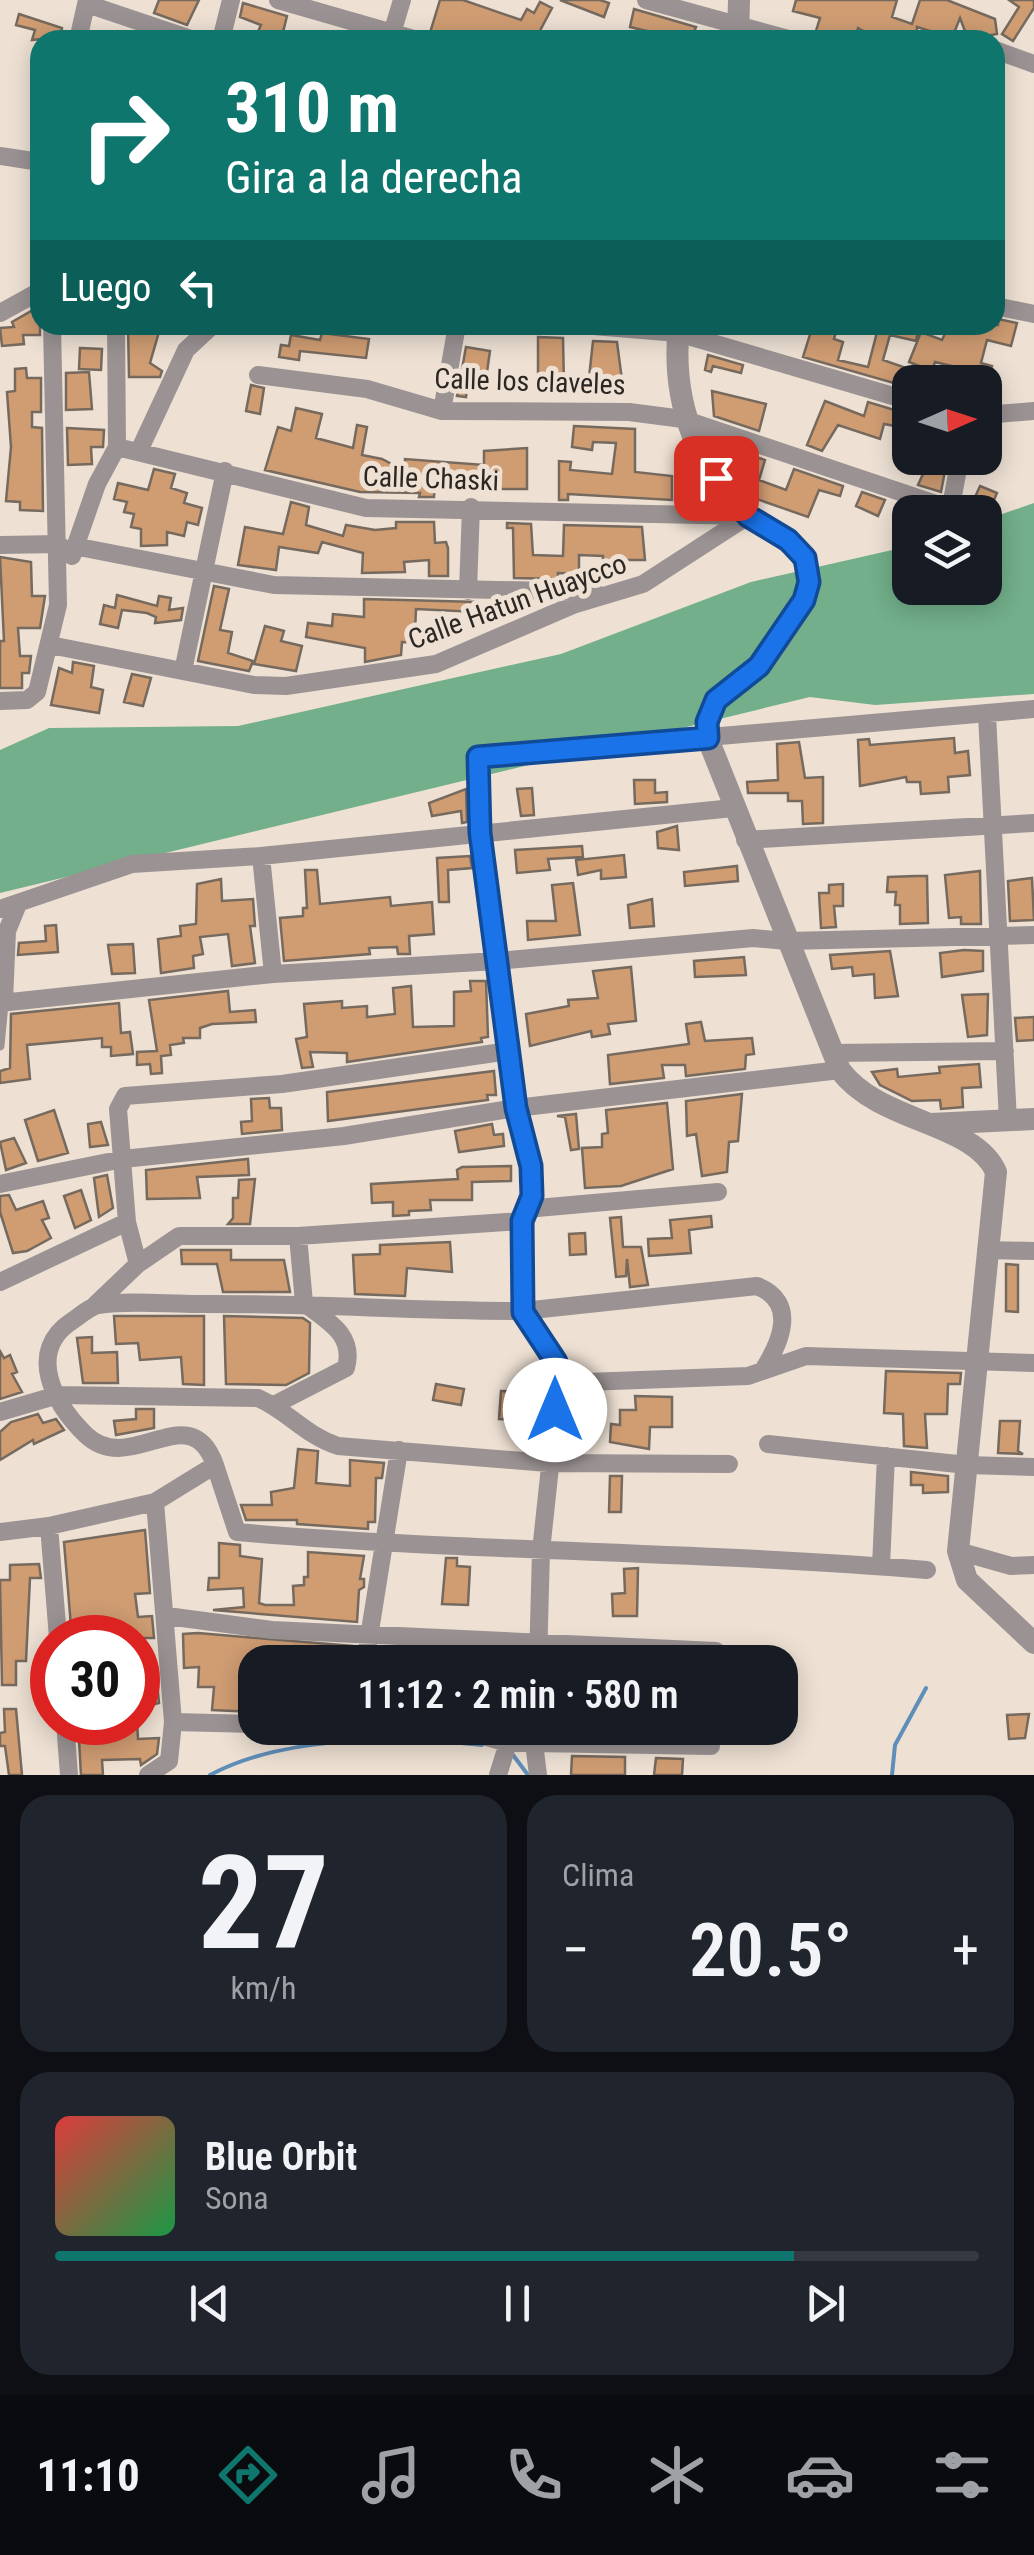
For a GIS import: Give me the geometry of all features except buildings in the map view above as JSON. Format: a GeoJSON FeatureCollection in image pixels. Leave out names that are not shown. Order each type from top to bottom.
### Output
{"type":"FeatureCollection","features":[{"type":"Feature","properties":{"kind":"street"},"geometry":{"type":"LineString","coordinates":[[224,30],[231,0]]}},
{"type":"Feature","properties":{"kind":"street"},"geometry":{"type":"LineString","coordinates":[[278,0],[370,30]]}},
{"type":"Feature","properties":{"kind":"street"},"geometry":{"type":"LineString","coordinates":[[393,30],[402,0]]}},
{"type":"Feature","properties":{"kind":"street"},"geometry":{"type":"LineString","coordinates":[[646,0],[764,30]]}},
{"type":"Feature","properties":{"kind":"street"},"geometry":{"type":"LineString","coordinates":[[80,30],[87,2],[166,30]]}},
{"type":"Feature","properties":{"kind":"street"},"geometry":{"type":"LineString","coordinates":[[1005,54],[1033,64]]}},
{"type":"Feature","properties":{"kind":"street"},"geometry":{"type":"LineString","coordinates":[[0,156],[30,160]]}},
{"type":"Feature","properties":{"kind":"street"},"geometry":{"type":"LineString","coordinates":[[0,314],[30,297]]}},
{"type":"Feature","properties":{"kind":"street"},"geometry":{"type":"LineString","coordinates":[[1005,308],[1034,314]]}},
{"type":"Feature","properties":{"kind":"street"},"geometry":{"type":"LineString","coordinates":[[0,701],[27,700],[36,692],[50,645],[67,545],[53,335]]}},
{"type":"Feature","properties":{"kind":"street"},"geometry":{"type":"LineString","coordinates":[[67,545],[118,447],[116,335]]}},
{"type":"Feature","properties":{"kind":"street"},"geometry":{"type":"LineString","coordinates":[[139,451],[186,350],[202,335]]}},
{"type":"Feature","properties":{"kind":"street"},"geometry":{"type":"LineString","coordinates":[[442,411],[455,335]]}},
{"type":"Feature","properties":{"kind":"street"},"geometry":{"type":"LineString","coordinates":[[678,335],[683,419],[716,478],[748,516],[788,540],[805,558],[809,582],[804,600],[759,666],[716,700],[707,722],[708,738],[745,840],[836,1062],[852,1086],[884,1108],[978,1147],[990,1158],[998,1191],[986,1250],[958,1552],[967,1580],[1034,1643]]}},
{"type":"Feature","properties":{"kind":"street"},"geometry":{"type":"LineString","coordinates":[[697,335],[892,395]]}},
{"type":"Feature","properties":{"kind":"street","name":"Calle los claveles"},"geometry":{"type":"LineString","coordinates":[[258,375],[367,389],[442,411],[629,412],[683,419],[942,506],[952,502],[957,475]]}},
{"type":"Feature","properties":{"kind":"street"},"geometry":{"type":"LineString","coordinates":[[1002,414],[1034,411]]}},
{"type":"Feature","properties":{"kind":"street","name":"Calle Chaski"},"geometry":{"type":"LineString","coordinates":[[118,447],[366,508],[471,507],[748,516]]}},
{"type":"Feature","properties":{"kind":"street"},"geometry":{"type":"LineString","coordinates":[[183,672],[225,471]]}},
{"type":"Feature","properties":{"kind":"street"},"geometry":{"type":"LineString","coordinates":[[468,591],[471,507]]}},
{"type":"Feature","properties":{"kind":"street","name":"Calle Hatun Huaycco"},"geometry":{"type":"LineString","coordinates":[[50,645],[183,672],[286,686],[330,677],[405,672],[436,664],[573,605],[643,584],[748,516]]}},
{"type":"Feature","properties":{"kind":"street"},"geometry":{"type":"LineString","coordinates":[[0,545],[67,545],[274,585],[615,592]]}},
{"type":"Feature","properties":{"kind":"street"},"geometry":{"type":"LineString","coordinates":[[538,1645],[541,1551],[559,1383],[556,1362],[523,1312],[524,1215],[532,1196],[531,1166],[516,1108],[480,833],[478,757],[1034,709]]}},
{"type":"Feature","properties":{"kind":"street"},"geometry":{"type":"LineString","coordinates":[[987,714],[1008,1120]]}},
{"type":"Feature","properties":{"kind":"street"},"geometry":{"type":"LineString","coordinates":[[734,808],[262,856],[132,864],[9,907],[2,1002],[273,974],[497,961],[753,938],[787,941],[1034,934]]}},
{"type":"Feature","properties":{"kind":"street"},"geometry":{"type":"LineString","coordinates":[[745,840],[1034,823]]}},
{"type":"Feature","properties":{"kind":"street"},"geometry":{"type":"LineString","coordinates":[[262,856],[273,974]]}},
{"type":"Feature","properties":{"kind":"street"},"geometry":{"type":"LineString","coordinates":[[138,1264],[127,1222],[118,1109],[125,1096],[282,1084],[509,1051]]}},
{"type":"Feature","properties":{"kind":"street"},"geometry":{"type":"LineString","coordinates":[[0,1184],[123,1159],[326,1138],[836,1062],[1006,1051]]}},
{"type":"Feature","properties":{"kind":"street"},"geometry":{"type":"LineString","coordinates":[[927,1124],[1034,1118]]}},
{"type":"Feature","properties":{"kind":"street"},"geometry":{"type":"LineString","coordinates":[[718,1192],[298,1236],[179,1236],[138,1264],[95,1306],[50,1338],[48,1374],[84,1433],[102,1448],[119,1450],[182,1433],[198,1437],[210,1450],[237,1532],[386,1545],[734,1556],[927,1570]]}},
{"type":"Feature","properties":{"kind":"street"},"geometry":{"type":"LineString","coordinates":[[0,1282],[127,1222]]}},
{"type":"Feature","properties":{"kind":"street"},"geometry":{"type":"LineString","coordinates":[[274,1405],[346,1368],[350,1354],[344,1334],[304,1303],[298,1236]]}},
{"type":"Feature","properties":{"kind":"street"},"geometry":{"type":"LineString","coordinates":[[986,1250],[1034,1251]]}},
{"type":"Feature","properties":{"kind":"street"},"geometry":{"type":"LineString","coordinates":[[95,1306],[304,1303],[368,1311],[523,1312],[756,1286],[778,1301],[784,1318],[782,1334],[763,1370]]}},
{"type":"Feature","properties":{"kind":"street"},"geometry":{"type":"LineString","coordinates":[[559,1383],[748,1376],[806,1356],[1034,1363]]}},
{"type":"Feature","properties":{"kind":"street"},"geometry":{"type":"LineString","coordinates":[[0,1412],[58,1394],[258,1398],[274,1405],[313,1438],[338,1446],[548,1463],[729,1464]]}},
{"type":"Feature","properties":{"kind":"street"},"geometry":{"type":"LineString","coordinates":[[768,1444],[967,1465],[1034,1467]]}},
{"type":"Feature","properties":{"kind":"street"},"geometry":{"type":"LineString","coordinates":[[366,1645],[399,1450]]}},
{"type":"Feature","properties":{"kind":"street"},"geometry":{"type":"LineString","coordinates":[[881,1566],[886,1456]]}},
{"type":"Feature","properties":{"kind":"street"},"geometry":{"type":"LineString","coordinates":[[0,1532],[49,1526],[155,1502],[215,1464]]}},
{"type":"Feature","properties":{"kind":"street"},"geometry":{"type":"LineString","coordinates":[[148,1775],[169,1762],[173,1722],[155,1502]]}},
{"type":"Feature","properties":{"kind":"street"},"geometry":{"type":"LineString","coordinates":[[49,1526],[56,1615]]}},
{"type":"Feature","properties":{"kind":"street"},"geometry":{"type":"LineString","coordinates":[[958,1552],[1012,1566],[1034,1564]]}},
{"type":"Feature","properties":{"kind":"street"},"geometry":{"type":"LineString","coordinates":[[167,1616],[272,1630],[367,1631],[476,1645]]}},
{"type":"Feature","properties":{"kind":"street"},"geometry":{"type":"LineString","coordinates":[[173,1722],[238,1724]]}},
{"type":"Feature","properties":{"kind":"street"},"geometry":{"type":"LineString","coordinates":[[67,1745],[69,1775]]}},
{"type":"Feature","properties":{"kind":"street"},"geometry":{"type":"LineString","coordinates":[[498,1775],[508,1745]]}},
{"type":"Feature","properties":{"kind":"street"},"geometry":{"type":"LineString","coordinates":[[536,1745],[538,1775]]}},
{"type":"Feature","properties":{"kind":"street"},"geometry":{"type":"LineString","coordinates":[[695,1745],[711,1746]]}},
{"type":"Feature","properties":{"kind":"lane"},"geometry":{"type":"LineString","coordinates":[[0,1046],[2,1002]]}},
{"type":"Feature","properties":{"kind":"green space"},"geometry":{"type":"Polygon","coordinates":[[[1034,503],[1034,694],[875,705],[810,697],[0,893],[0,750],[49,728],[238,726],[561,654],[751,582],[892,550],[892,605],[1002,605],[1002,514],[1034,503]]]}},
{"type":"Feature","properties":{"kind":"waterway"},"geometry":{"type":"LineString","coordinates":[[892,1775],[895,1745],[926,1688]]}},
{"type":"Feature","properties":{"kind":"waterway"},"geometry":{"type":"LineString","coordinates":[[210,1775],[272,1752],[316,1745]]}},
{"type":"Feature","properties":{"kind":"waterway"},"geometry":{"type":"LineString","coordinates":[[513,1755],[528,1775]]}},
{"type":"Feature","properties":{"kind":"route"},"geometry":{"type":"LineString","coordinates":[[555,1410],[559,1383],[556,1362],[523,1312],[522,1221],[532,1196],[531,1166],[516,1108],[480,833],[478,757],[708,738],[707,722],[716,700],[759,666],[804,600],[809,582],[805,558],[788,540],[748,516],[716,478]]}}]}
